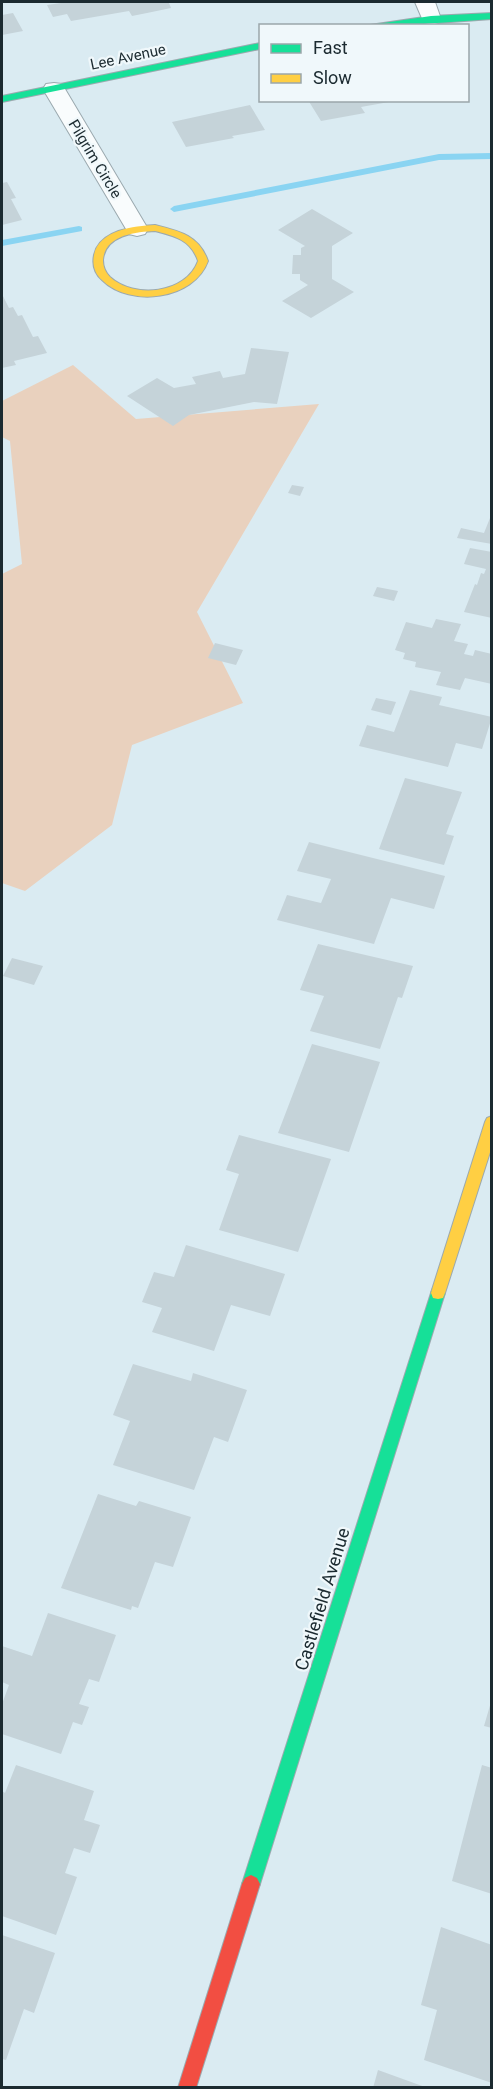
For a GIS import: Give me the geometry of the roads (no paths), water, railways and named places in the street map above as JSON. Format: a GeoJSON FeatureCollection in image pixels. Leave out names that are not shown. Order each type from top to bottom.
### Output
{"type":"FeatureCollection","features":[{"type":"Feature","properties":{"kind":"street"},"geometry":{"type":"LineString","coordinates":[[375,24],[428,10],[492,16]]}},
{"type":"Feature","properties":{"kind":"street","name":"Lee Avenue"},"geometry":{"type":"LineString","coordinates":[[2,99],[259,46]]}},
{"type":"Feature","properties":{"kind":"street","name":"Pilgrim Circle"},"geometry":{"type":"LineString","coordinates":[[54,89],[136,229]]}},
{"type":"Feature","properties":{"kind":"street"},"geometry":{"type":"LineString","coordinates":[[136,229],[164,229],[188,237],[202,251],[204,262],[200,273],[183,286],[166,291],[140,292],[111,284],[100,274],[96,263],[98,252],[106,242],[136,229]]}},
{"type":"Feature","properties":{"kind":"street","name":"Castlefield Avenue"},"geometry":{"type":"LineString","coordinates":[[187,2088],[492,1122]]}},
{"type":"Feature","properties":{"kind":"waterway"},"geometry":{"type":"LineString","coordinates":[[174,209],[439,157],[492,156]]}},
{"type":"Feature","properties":{"kind":"waterway"},"geometry":{"type":"LineString","coordinates":[[2,243],[79,229]]}}]}
